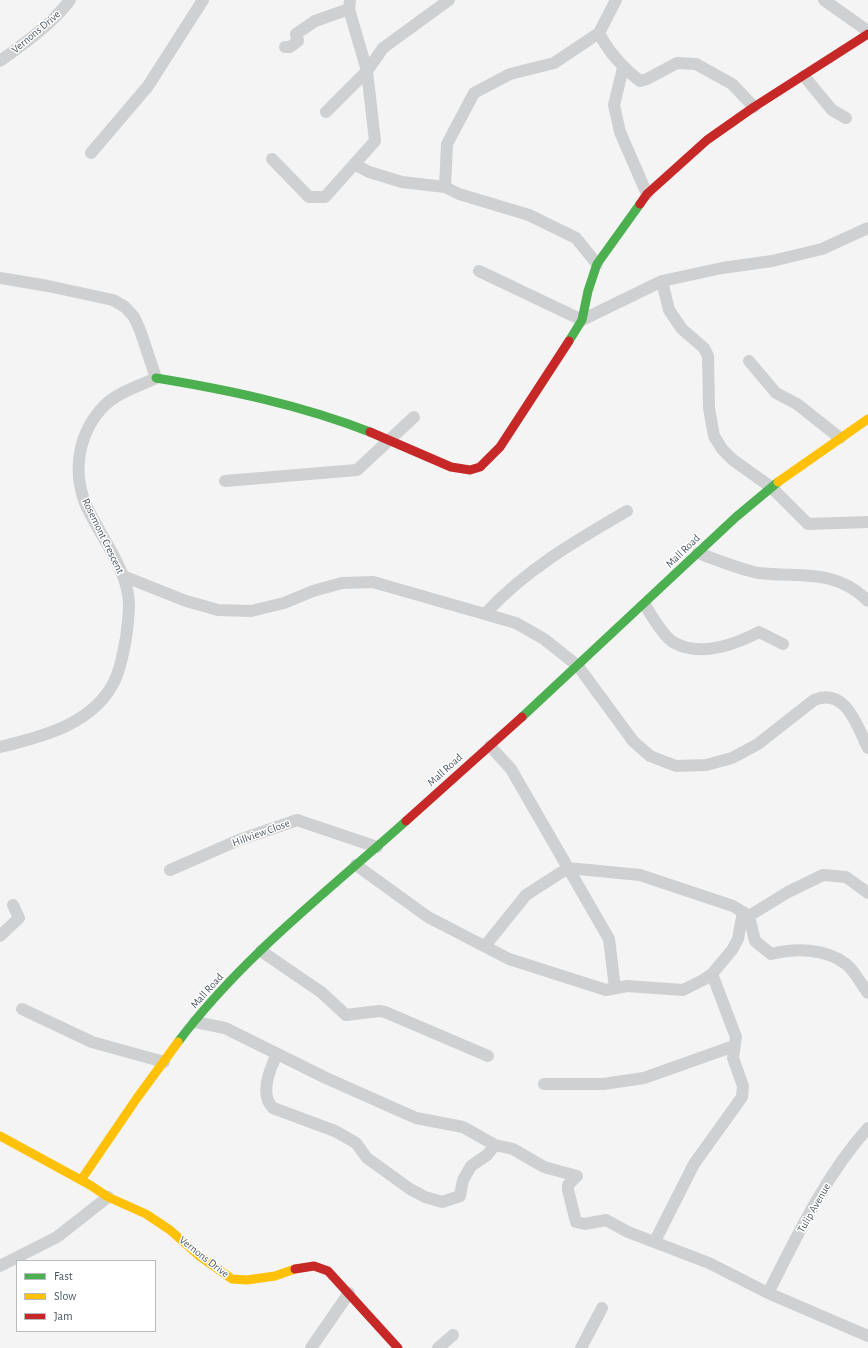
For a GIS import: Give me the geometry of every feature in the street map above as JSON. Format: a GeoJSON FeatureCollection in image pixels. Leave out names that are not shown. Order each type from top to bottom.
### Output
{"type":"FeatureCollection","features":[{"type":"Feature","properties":{"kind":"street","name":"Vernons Drive"},"geometry":{"type":"LineString","coordinates":[[0,61],[35,35],[62,10],[70,0]]}},
{"type":"Feature","properties":{"kind":"street"},"geometry":{"type":"LineString","coordinates":[[91,153],[148,86],[203,0]]}},
{"type":"Feature","properties":{"kind":"street"},"geometry":{"type":"LineString","coordinates":[[326,112],[367,71],[383,48],[449,0]]}},
{"type":"Feature","properties":{"kind":"street"},"geometry":{"type":"LineString","coordinates":[[445,188],[447,144],[474,93],[510,74],[554,63],[599,33],[616,0]]}},
{"type":"Feature","properties":{"kind":"street"},"geometry":{"type":"LineString","coordinates":[[0,278],[48,286],[112,300],[124,307],[134,317],[140,330],[156,378],[198,385],[288,406],[347,424],[390,440],[453,468],[476,470],[486,464],[500,447],[582,320],[588,291],[597,264],[647,194],[707,140],[754,107],[804,76],[868,32],[824,0]]}},
{"type":"Feature","properties":{"kind":"street"},"geometry":{"type":"LineString","coordinates":[[272,159],[309,197],[325,197],[375,141],[367,71],[349,5],[314,21],[296,34],[298,41],[290,47],[285,47]]}},
{"type":"Feature","properties":{"kind":"street"},"geometry":{"type":"LineString","coordinates":[[599,33],[606,46],[623,68],[640,81],[647,79],[677,63],[696,64],[732,84],[754,107]]}},
{"type":"Feature","properties":{"kind":"street"},"geometry":{"type":"LineString","coordinates":[[623,68],[614,105],[620,132],[647,194]]}},
{"type":"Feature","properties":{"kind":"street"},"geometry":{"type":"LineString","coordinates":[[804,76],[832,110],[846,118]]}},
{"type":"Feature","properties":{"kind":"street"},"geometry":{"type":"LineString","coordinates":[[354,164],[369,172],[402,182],[445,188],[459,194],[529,215],[576,238],[597,264]]}},
{"type":"Feature","properties":{"kind":"street"},"geometry":{"type":"LineString","coordinates":[[582,320],[662,281],[722,268],[772,261],[822,249],[868,228]]}},
{"type":"Feature","properties":{"kind":"street"},"geometry":{"type":"LineString","coordinates":[[479,271],[582,320]]}},
{"type":"Feature","properties":{"kind":"street"},"geometry":{"type":"LineString","coordinates":[[662,281],[669,310],[682,329],[704,348],[708,356],[709,408],[714,436],[722,449],[733,460],[771,487],[808,524],[868,522]]}},
{"type":"Feature","properties":{"kind":"street"},"geometry":{"type":"LineString","coordinates":[[749,361],[776,393],[797,404],[840,438]]}},
{"type":"Feature","properties":{"kind":"street","name":"Rosemont Crescent"},"geometry":{"type":"LineString","coordinates":[[0,747],[44,736],[81,718],[104,697],[114,682],[124,651],[130,605],[123,576],[85,502],[78,474],[80,449],[90,425],[106,405],[127,391],[156,378]]}},
{"type":"Feature","properties":{"kind":"street"},"geometry":{"type":"LineString","coordinates":[[225,482],[358,470],[414,417]]}},
{"type":"Feature","properties":{"kind":"street","name":"Mall Road"},"geometry":{"type":"LineString","coordinates":[[81,1180],[137,1098],[195,1022],[227,985],[289,922],[377,847],[490,746],[645,605],[698,553],[771,487],[868,419]]}},
{"type":"Feature","properties":{"kind":"street"},"geometry":{"type":"LineString","coordinates":[[486,613],[505,592],[573,543],[627,511]]}},
{"type":"Feature","properties":{"kind":"street"},"geometry":{"type":"LineString","coordinates":[[698,553],[757,573],[821,576],[843,582],[868,601]]}},
{"type":"Feature","properties":{"kind":"street"},"geometry":{"type":"LineString","coordinates":[[123,576],[186,601],[218,610],[251,611],[284,603],[313,590],[342,583],[373,582],[486,613],[516,623],[544,639],[578,666],[633,741],[650,756],[676,766],[706,765],[732,758],[758,744],[814,700],[821,697],[836,698],[843,702],[868,748]]}},
{"type":"Feature","properties":{"kind":"street"},"geometry":{"type":"LineString","coordinates":[[645,605],[672,642],[693,650],[714,648],[738,643],[759,632],[783,644]]}},
{"type":"Feature","properties":{"kind":"street"},"geometry":{"type":"LineString","coordinates":[[490,746],[512,769],[610,939],[615,988]]}},
{"type":"Feature","properties":{"kind":"street","name":"Hillview Close"},"geometry":{"type":"LineString","coordinates":[[170,870],[239,840],[297,820],[377,847]]}},
{"type":"Feature","properties":{"kind":"street"},"geometry":{"type":"LineString","coordinates":[[356,865],[428,917],[509,959],[606,990],[627,986],[683,990],[712,974],[732,950],[738,939],[746,914],[823,875],[846,877],[868,893]]}},
{"type":"Feature","properties":{"kind":"street"},"geometry":{"type":"LineString","coordinates":[[485,946],[526,894],[568,868],[640,875],[733,906],[746,914],[756,941],[771,954],[788,950],[823,953],[846,964],[868,993]]}},
{"type":"Feature","properties":{"kind":"street"},"geometry":{"type":"LineString","coordinates":[[0,936],[19,918],[13,905]]}},
{"type":"Feature","properties":{"kind":"street"},"geometry":{"type":"LineString","coordinates":[[262,951],[321,992],[346,1015],[379,1011],[385,1012],[488,1056]]}},
{"type":"Feature","properties":{"kind":"street"},"geometry":{"type":"LineString","coordinates":[[655,1242],[694,1164],[742,1097],[743,1086],[733,1058],[736,1037],[712,974]]}},
{"type":"Feature","properties":{"kind":"street"},"geometry":{"type":"LineString","coordinates":[[22,1009],[92,1042],[164,1062]]}},
{"type":"Feature","properties":{"kind":"street"},"geometry":{"type":"LineString","coordinates":[[195,1022],[225,1028],[326,1078],[416,1118],[463,1127],[495,1145],[513,1149],[544,1167],[577,1176],[568,1185],[576,1222],[585,1224],[606,1220],[628,1232],[709,1263],[768,1293],[868,1336]]}},
{"type":"Feature","properties":{"kind":"street"},"geometry":{"type":"LineString","coordinates":[[544,1084],[603,1084],[644,1078],[734,1046]]}},
{"type":"Feature","properties":{"kind":"street"},"geometry":{"type":"LineString","coordinates":[[277,1054],[268,1078],[268,1099],[272,1108],[335,1130],[356,1142],[367,1158],[410,1189],[425,1197],[442,1202],[460,1196],[463,1180],[471,1166],[487,1155],[495,1145]]}},
{"type":"Feature","properties":{"kind":"street","name":"Tulip Avenue"},"geometry":{"type":"LineString","coordinates":[[768,1293],[808,1214],[854,1144],[868,1128]]}},
{"type":"Feature","properties":{"kind":"street","name":"Vernons Drive"},"geometry":{"type":"LineString","coordinates":[[0,1136],[81,1180],[108,1197],[146,1214],[170,1230],[198,1255],[232,1279],[247,1280],[275,1276],[301,1267],[314,1266],[328,1271],[398,1348]]}},
{"type":"Feature","properties":{"kind":"street"},"geometry":{"type":"LineString","coordinates":[[0,1266],[57,1237],[108,1197]]}},
{"type":"Feature","properties":{"kind":"street"},"geometry":{"type":"LineString","coordinates":[[311,1348],[349,1293]]}},
{"type":"Feature","properties":{"kind":"street"},"geometry":{"type":"LineString","coordinates":[[581,1348],[602,1308]]}},
{"type":"Feature","properties":{"kind":"street"},"geometry":{"type":"LineString","coordinates":[[438,1348],[453,1335]]}},
{"type":"Feature","properties":{"kind":"traffic: fast"},"geometry":{"type":"LineString","coordinates":[[569,341],[582,320],[588,291],[597,264],[640,204]]}},
{"type":"Feature","properties":{"kind":"traffic: fast"},"geometry":{"type":"LineString","coordinates":[[156,378],[264,399],[344,422],[370,432]]}},
{"type":"Feature","properties":{"kind":"traffic: fast"},"geometry":{"type":"LineString","coordinates":[[522,717],[736,517],[778,482]]}},
{"type":"Feature","properties":{"kind":"traffic: fast"},"geometry":{"type":"LineString","coordinates":[[178,1042],[203,1011],[257,953],[406,821]]}},
{"type":"Feature","properties":{"kind":"traffic: slow"},"geometry":{"type":"LineString","coordinates":[[778,482],[868,419]]}},
{"type":"Feature","properties":{"kind":"traffic: slow"},"geometry":{"type":"LineString","coordinates":[[81,1180],[137,1098],[178,1042]]}},
{"type":"Feature","properties":{"kind":"traffic: slow"},"geometry":{"type":"LineString","coordinates":[[0,1136],[90,1185],[108,1197],[146,1214],[170,1230],[198,1255],[232,1279],[247,1280],[275,1276],[295,1269]]}},
{"type":"Feature","properties":{"kind":"traffic: jam"},"geometry":{"type":"LineString","coordinates":[[640,204],[647,194],[707,140],[754,107],[868,34]]}},
{"type":"Feature","properties":{"kind":"traffic: jam"},"geometry":{"type":"LineString","coordinates":[[370,432],[451,467],[470,470],[480,467],[500,447],[569,341]]}},
{"type":"Feature","properties":{"kind":"traffic: jam"},"geometry":{"type":"LineString","coordinates":[[406,821],[522,717]]}},
{"type":"Feature","properties":{"kind":"traffic: jam"},"geometry":{"type":"LineString","coordinates":[[295,1269],[314,1266],[328,1271],[398,1348]]}}]}
